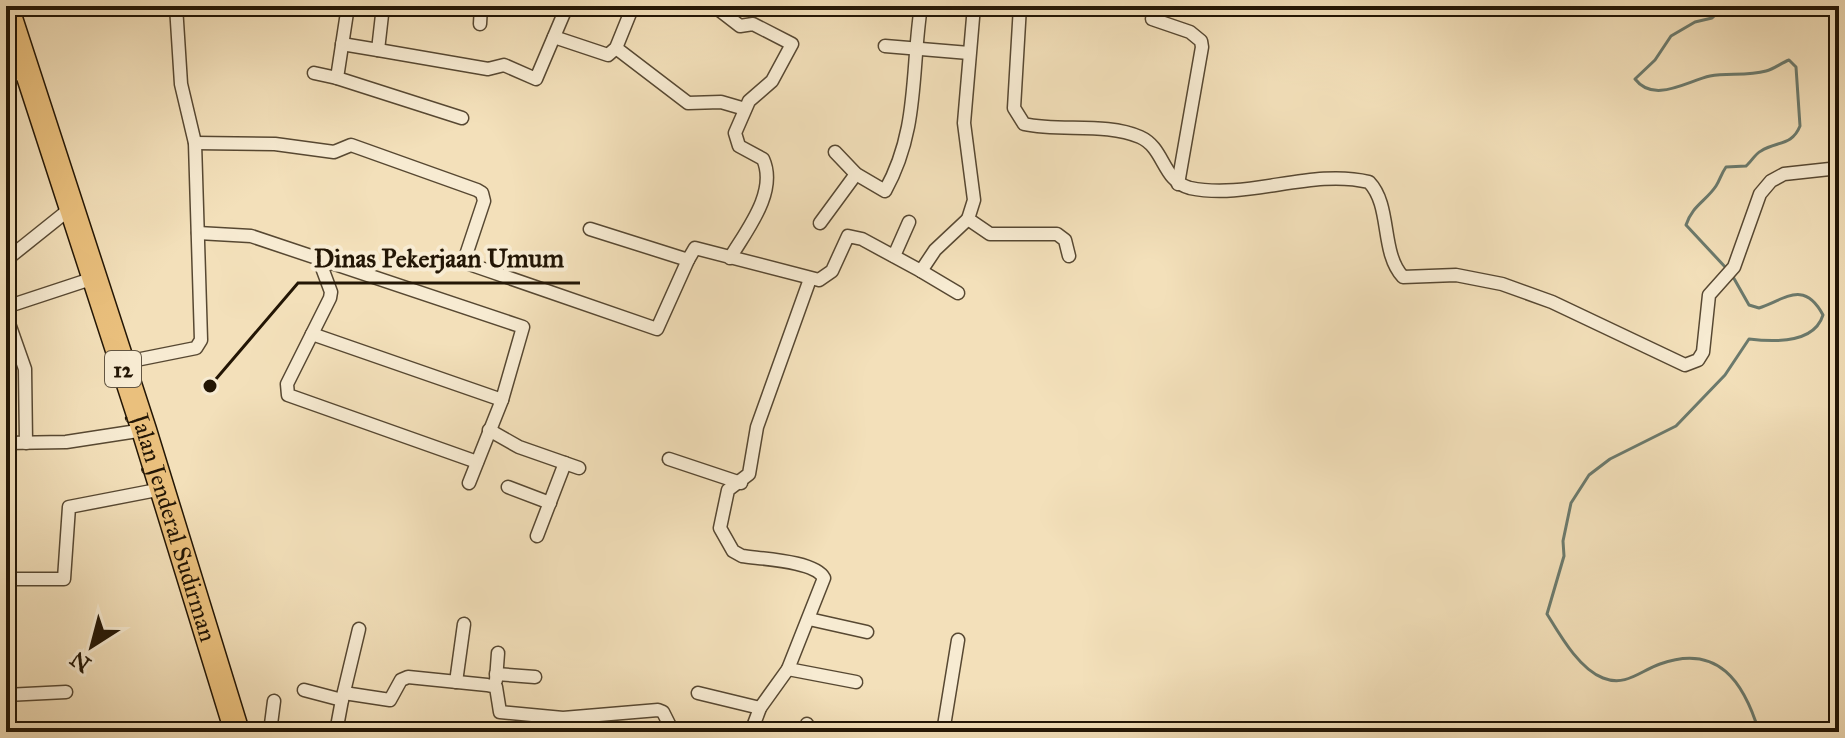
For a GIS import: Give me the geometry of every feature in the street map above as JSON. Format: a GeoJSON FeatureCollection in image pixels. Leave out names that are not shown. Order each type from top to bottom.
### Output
{"type":"FeatureCollection","features":[{"type":"Feature","properties":{"kind":"highway","name":"Jalan Jenderal Sudirman"},"geometry":{"type":"LineString","coordinates":[[7,12],[17,74],[71,208],[144,430],[237,732]]}},
{"type":"Feature","properties":{"kind":"street"},"geometry":{"type":"LineString","coordinates":[[121,363],[196,348],[200,343],[195,143],[181,84],[176,6]]}},
{"type":"Feature","properties":{"kind":"street"},"geometry":{"type":"LineString","coordinates":[[337,78],[348,6]]}},
{"type":"Feature","properties":{"kind":"street"},"geometry":{"type":"LineString","coordinates":[[378,50],[383,6]]}},
{"type":"Feature","properties":{"kind":"street"},"geometry":{"type":"LineString","coordinates":[[480,24],[481,6]]}},
{"type":"Feature","properties":{"kind":"street"},"geometry":{"type":"LineString","coordinates":[[342,44],[488,69],[504,65],[536,79],[567,6]]}},
{"type":"Feature","properties":{"kind":"street"},"geometry":{"type":"LineString","coordinates":[[554,37],[608,55],[616,48],[633,6]]}},
{"type":"Feature","properties":{"kind":"street"},"geometry":{"type":"LineString","coordinates":[[835,152],[856,174],[885,191],[897,168],[914,105],[914,48],[921,6]]}},
{"type":"Feature","properties":{"kind":"street"},"geometry":{"type":"LineString","coordinates":[[921,271],[935,250],[968,219],[974,200],[964,123],[974,6]]}},
{"type":"Feature","properties":{"kind":"street"},"geometry":{"type":"LineString","coordinates":[[1020,6],[1014,108],[1021,123],[1142,138],[1178,184],[1216,191],[1364,180],[1376,190],[1395,267],[1403,277],[1456,275],[1502,284],[1552,302],[1685,365],[1698,360],[1703,352],[1707,299],[1734,267],[1760,194],[1771,181],[1784,174],[1839,168]]}},
{"type":"Feature","properties":{"kind":"street"},"geometry":{"type":"LineString","coordinates":[[718,9],[740,26],[753,24],[792,43],[772,81],[753,96],[745,109],[734,138],[739,146],[763,159],[766,186],[756,214],[730,258]]}},
{"type":"Feature","properties":{"kind":"street"},"geometry":{"type":"LineString","coordinates":[[1152,19],[1190,32],[1201,41],[1202,47],[1178,184]]}},
{"type":"Feature","properties":{"kind":"street"},"geometry":{"type":"LineString","coordinates":[[885,46],[969,53]]}},
{"type":"Feature","properties":{"kind":"street"},"geometry":{"type":"LineString","coordinates":[[616,48],[688,103],[721,102],[745,109]]}},
{"type":"Feature","properties":{"kind":"street"},"geometry":{"type":"LineString","coordinates":[[314,73],[462,118]]}},
{"type":"Feature","properties":{"kind":"street"},"geometry":{"type":"LineString","coordinates":[[195,143],[275,144],[334,152],[351,145],[477,190],[482,193],[484,201],[466,255],[469,264],[657,329],[695,248],[819,280],[829,275],[848,236],[894,256],[958,293]]}},
{"type":"Feature","properties":{"kind":"street"},"geometry":{"type":"LineString","coordinates":[[820,223],[856,174]]}},
{"type":"Feature","properties":{"kind":"street"},"geometry":{"type":"LineString","coordinates":[[6,260],[71,208]]}},
{"type":"Feature","properties":{"kind":"street"},"geometry":{"type":"LineString","coordinates":[[968,219],[990,234],[1057,234],[1067,243],[1069,256]]}},
{"type":"Feature","properties":{"kind":"street"},"geometry":{"type":"LineString","coordinates":[[894,256],[909,222]]}},
{"type":"Feature","properties":{"kind":"street"},"geometry":{"type":"LineString","coordinates":[[590,229],[688,260]]}},
{"type":"Feature","properties":{"kind":"street"},"geometry":{"type":"LineString","coordinates":[[198,233],[251,236],[518,322],[523,333],[502,400],[469,483]]}},
{"type":"Feature","properties":{"kind":"street"},"geometry":{"type":"LineString","coordinates":[[318,257],[331,292],[287,384],[288,395],[477,462]]}},
{"type":"Feature","properties":{"kind":"street"},"geometry":{"type":"LineString","coordinates":[[6,307],[94,278]]}},
{"type":"Feature","properties":{"kind":"street"},"geometry":{"type":"LineString","coordinates":[[751,732],[760,708],[788,669],[824,582],[820,571],[742,556],[725,540],[720,528],[728,490],[749,474],[757,427],[810,279]]}},
{"type":"Feature","properties":{"kind":"street"},"geometry":{"type":"LineString","coordinates":[[6,315],[25,369],[26,443]]}},
{"type":"Feature","properties":{"kind":"street"},"geometry":{"type":"LineString","coordinates":[[312,334],[502,400]]}},
{"type":"Feature","properties":{"kind":"street"},"geometry":{"type":"LineString","coordinates":[[6,443],[66,442],[144,430]]}},
{"type":"Feature","properties":{"kind":"street"},"geometry":{"type":"LineString","coordinates":[[489,430],[519,447],[579,468]]}},
{"type":"Feature","properties":{"kind":"street"},"geometry":{"type":"LineString","coordinates":[[669,459],[741,483]]}},
{"type":"Feature","properties":{"kind":"street"},"geometry":{"type":"LineString","coordinates":[[537,536],[565,463]]}},
{"type":"Feature","properties":{"kind":"street"},"geometry":{"type":"LineString","coordinates":[[508,487],[550,503]]}},
{"type":"Feature","properties":{"kind":"street"},"geometry":{"type":"LineString","coordinates":[[6,579],[64,579],[69,507],[162,489]]}},
{"type":"Feature","properties":{"kind":"street"},"geometry":{"type":"LineString","coordinates":[[809,619],[867,632]]}},
{"type":"Feature","properties":{"kind":"street"},"geometry":{"type":"LineString","coordinates":[[456,682],[464,624]]}},
{"type":"Feature","properties":{"kind":"street"},"geometry":{"type":"LineString","coordinates":[[336,732],[359,629]]}},
{"type":"Feature","properties":{"kind":"street"},"geometry":{"type":"LineString","coordinates":[[943,732],[958,640]]}},
{"type":"Feature","properties":{"kind":"street"},"geometry":{"type":"LineString","coordinates":[[498,653],[496,680],[500,712],[563,718],[658,710],[673,730],[690,732]]}},
{"type":"Feature","properties":{"kind":"street"},"geometry":{"type":"LineString","coordinates":[[788,669],[856,682]]}},
{"type":"Feature","properties":{"kind":"street"},"geometry":{"type":"LineString","coordinates":[[304,690],[388,701],[405,677],[456,682],[535,677]]}},
{"type":"Feature","properties":{"kind":"street"},"geometry":{"type":"LineString","coordinates":[[6,695],[66,692]]}},
{"type":"Feature","properties":{"kind":"street"},"geometry":{"type":"LineString","coordinates":[[698,693],[760,708]]}},
{"type":"Feature","properties":{"kind":"street"},"geometry":{"type":"LineString","coordinates":[[270,732],[274,701]]}},
{"type":"Feature","properties":{"kind":"waterway"},"geometry":{"type":"LineString","coordinates":[[1725,6],[1712,18],[1695,22],[1671,36],[1655,60],[1635,79],[1652,90],[1661,90],[1710,76],[1766,71],[1789,60],[1796,67],[1800,126],[1797,132],[1788,140],[1759,152],[1746,166],[1726,167],[1716,186],[1692,213],[1686,225],[1727,269]]}},
{"type":"Feature","properties":{"kind":"waterway"},"geometry":{"type":"LineString","coordinates":[[1732,275],[1749,305],[1759,308],[1785,297],[1801,295],[1816,304],[1823,315],[1818,324],[1802,336],[1769,341],[1749,339],[1725,375],[1676,426],[1610,459],[1589,475],[1571,503],[1563,541],[1564,556],[1547,614],[1578,659],[1603,678],[1619,681],[1680,659],[1713,663],[1726,671],[1736,683],[1759,732]]}},
{"type":"Feature","properties":{"kind":"place","name":"Dinas Pekerjaan Umum"},"geometry":{"type":"Point","coordinates":[210,386]}}]}
